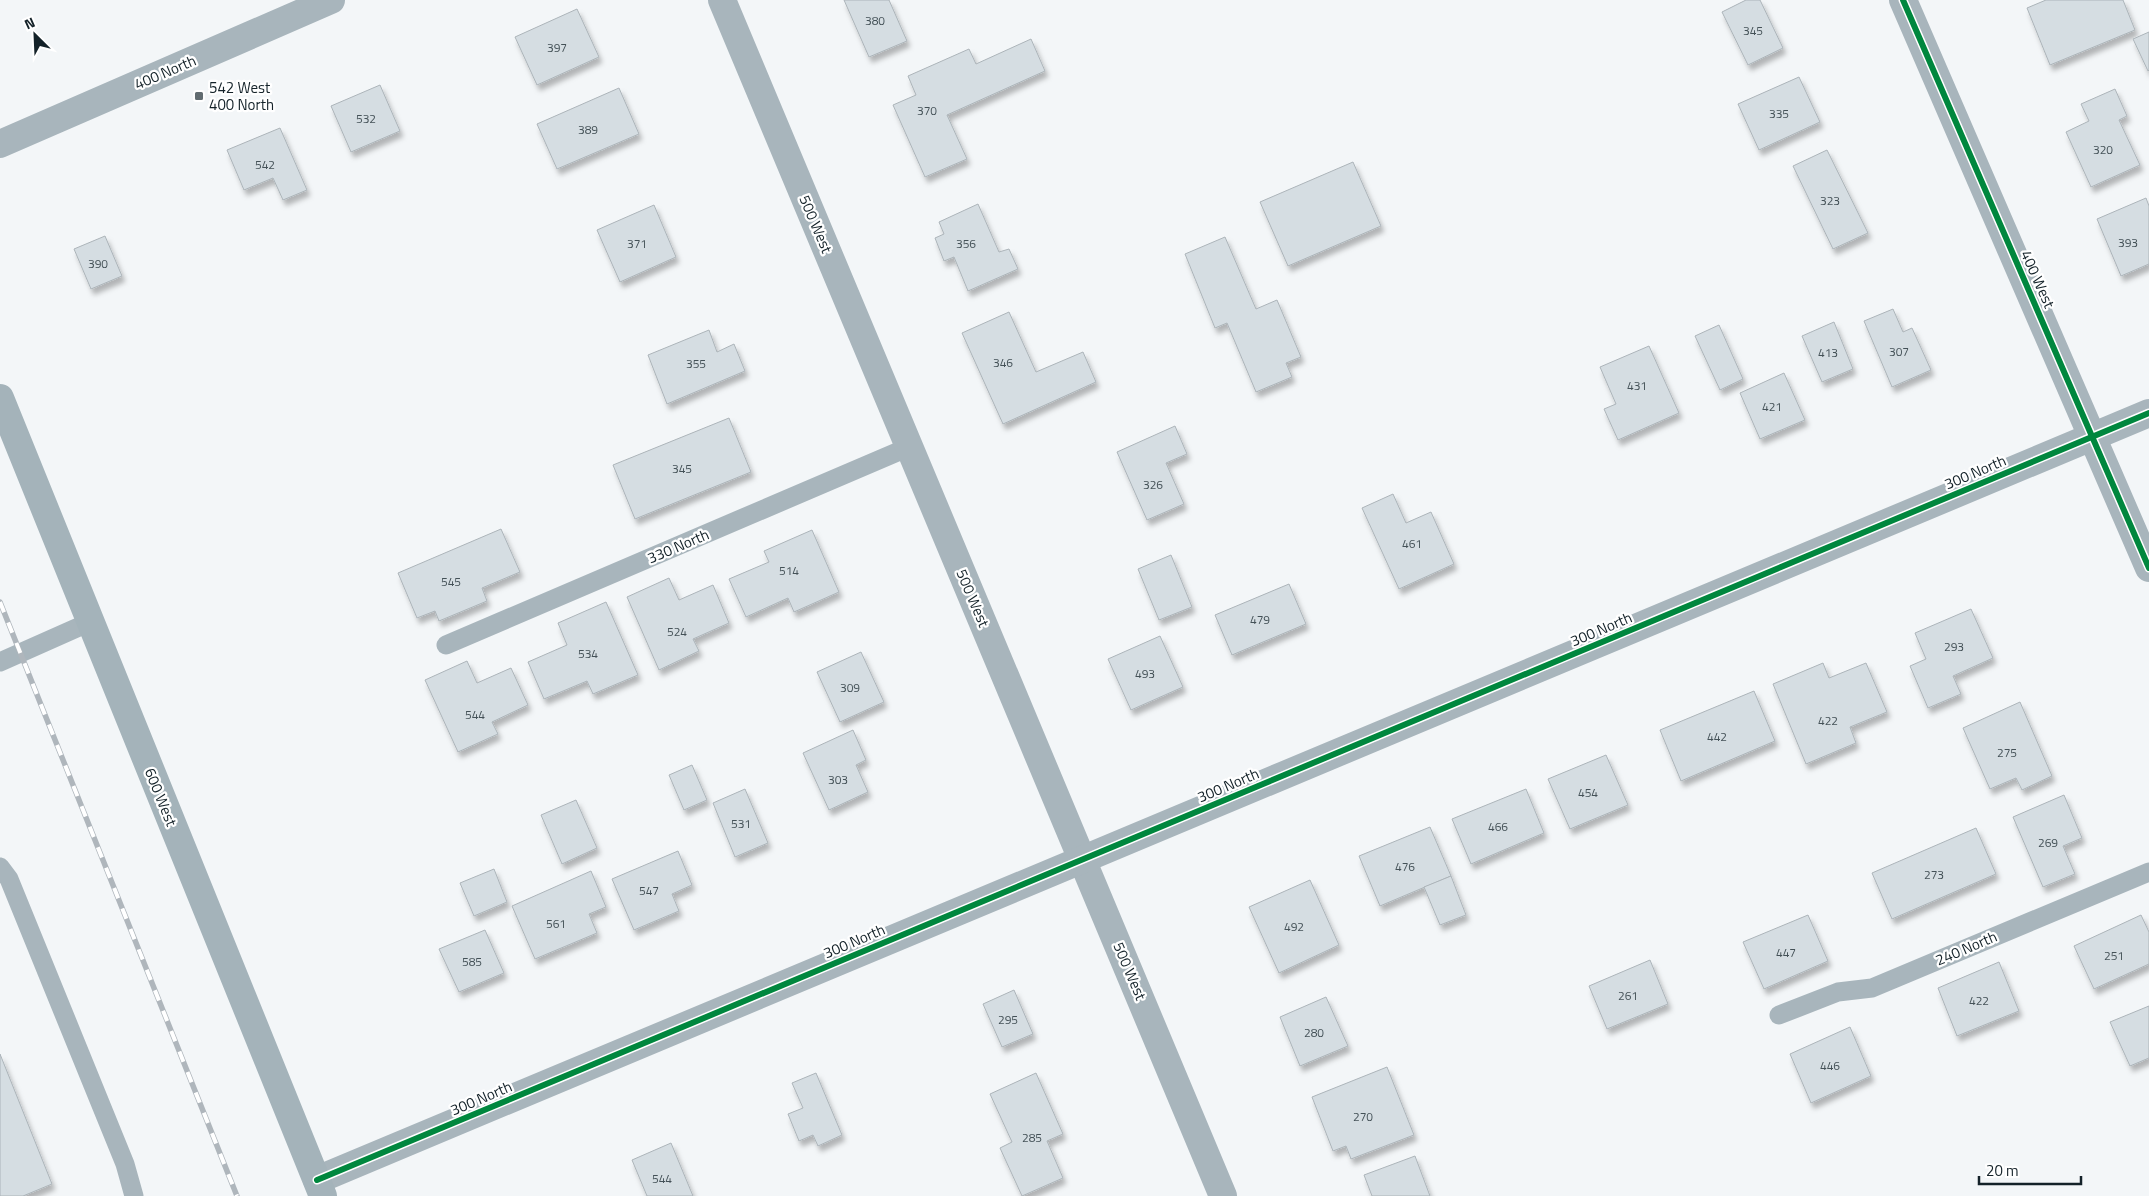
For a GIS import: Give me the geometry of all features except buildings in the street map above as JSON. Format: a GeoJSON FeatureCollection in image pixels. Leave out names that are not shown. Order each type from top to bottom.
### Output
{"type":"FeatureCollection","features":[{"type":"Feature","properties":{"kind":"main road","name":"600 West"},"geometry":{"type":"LineString","coordinates":[[0,398],[320,1188]]}},
{"type":"Feature","properties":{"kind":"street","name":"400 North"},"geometry":{"type":"LineString","coordinates":[[0,144],[330,0]]}},
{"type":"Feature","properties":{"kind":"street","name":"500 West"},"geometry":{"type":"LineString","coordinates":[[722,0],[1223,1196]]}},
{"type":"Feature","properties":{"kind":"street","name":"400 West"},"geometry":{"type":"LineString","coordinates":[[1903,0],[2149,568]]}},
{"type":"Feature","properties":{"kind":"street","name":"300 North"},"geometry":{"type":"LineString","coordinates":[[320,1188],[1082,860],[2149,413]]}},
{"type":"Feature","properties":{"kind":"lane","name":"330 North"},"geometry":{"type":"LineString","coordinates":[[446,645],[909,447]]}},
{"type":"Feature","properties":{"kind":"lane"},"geometry":{"type":"LineString","coordinates":[[0,662],[90,622]]}},
{"type":"Feature","properties":{"kind":"lane"},"geometry":{"type":"LineString","coordinates":[[0,867],[13,888],[125,1164],[134,1196]]}},
{"type":"Feature","properties":{"kind":"lane","name":"240 North"},"geometry":{"type":"LineString","coordinates":[[1779,1015],[1838,992],[1872,988],[2149,872]]}},
{"type":"Feature","properties":{"kind":"railway"},"geometry":{"type":"LineString","coordinates":[[0,602],[237,1196]]}},
{"type":"Feature","properties":{"kind":"cycle path"},"geometry":{"type":"LineString","coordinates":[[1903,0],[2149,568]]}},
{"type":"Feature","properties":{"kind":"cycle path"},"geometry":{"type":"LineString","coordinates":[[317,1180],[2149,413]]}},
{"type":"Feature","properties":{"kind":"place","name":"542 West 400 North"},"geometry":{"type":"Point","coordinates":[199,96]}}]}
